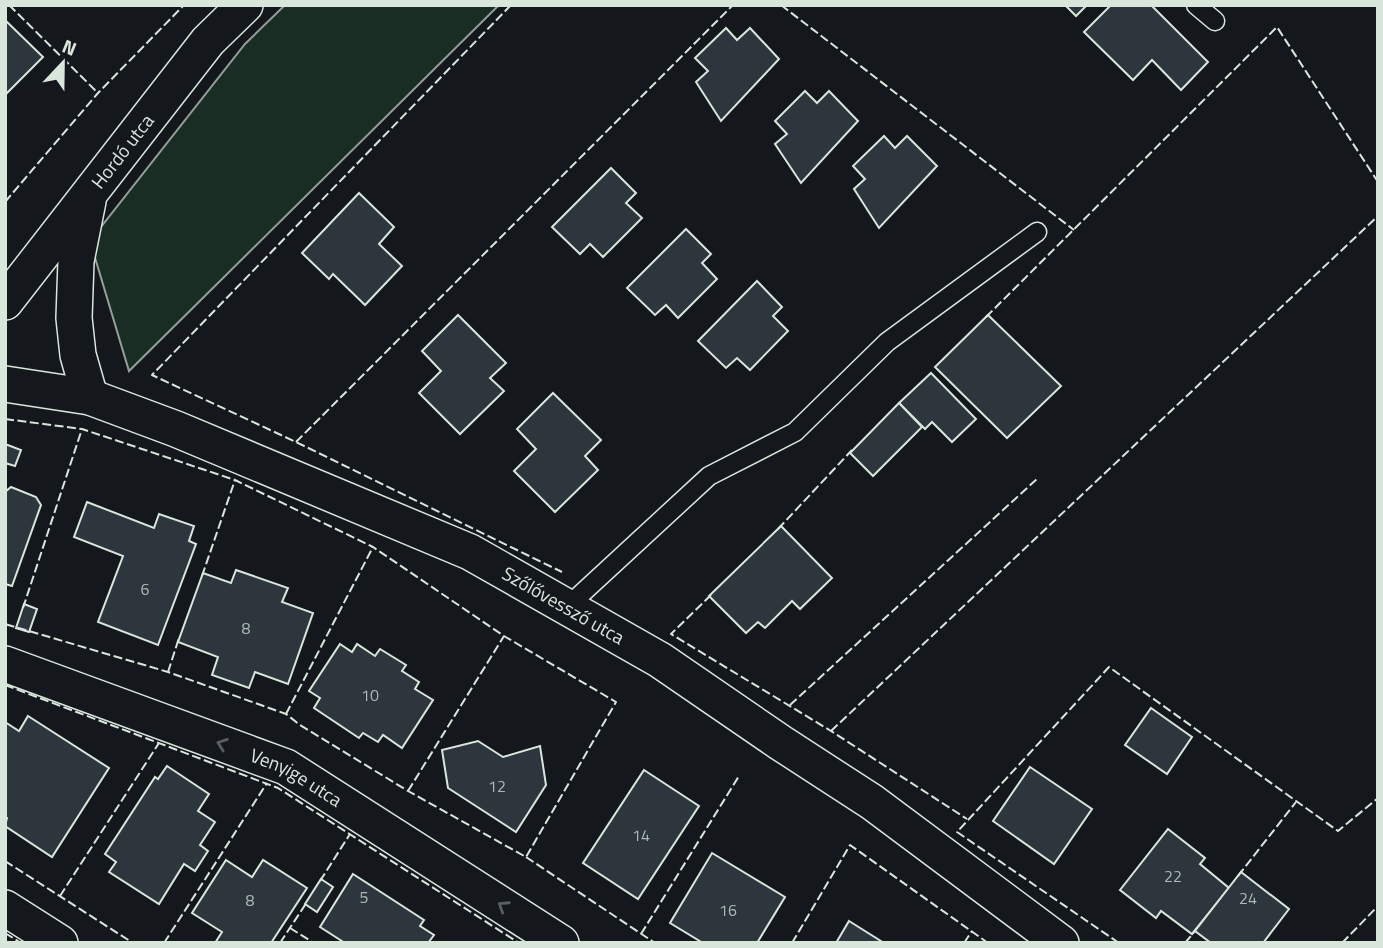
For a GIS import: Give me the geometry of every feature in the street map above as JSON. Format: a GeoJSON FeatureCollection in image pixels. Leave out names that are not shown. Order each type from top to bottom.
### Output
{"type":"FeatureCollection","features":[{"type":"Feature","properties":{"kind":"street","name":"Hordó utca"},"geometry":{"type":"LineString","coordinates":[[5,302],[208,41],[245,5]]}},
{"type":"Feature","properties":{"kind":"street"},"geometry":{"type":"LineString","coordinates":[[90,193],[76,261],[74,318],[78,355],[90,397]]}},
{"type":"Feature","properties":{"kind":"street","name":"Szőlővessző utca"},"geometry":{"type":"LineString","coordinates":[[5,384],[90,397],[176,429],[470,552],[660,660],[872,802],[1061,943]]}},
{"type":"Feature","properties":{"kind":"street","name":"Venyige utca"},"geometry":{"type":"LineString","coordinates":[[5,664],[286,767],[561,943]]}},
{"type":"Feature","properties":{"kind":"street"},"geometry":{"type":"LineString","coordinates":[[5,908],[60,943]]}},
{"type":"Feature","properties":{"kind":"lane"},"geometry":{"type":"LineString","coordinates":[[1196,5],[1215,21]]}},
{"type":"Feature","properties":{"kind":"lane"},"geometry":{"type":"LineString","coordinates":[[567,607],[709,475],[795,432],[887,342],[1037,232]]}},
{"type":"Feature","properties":{"kind":"green space"},"geometry":{"type":"Polygon","coordinates":[[[285,5],[499,5],[129,371],[90,241],[245,44],[285,5]]]}},
{"type":"Feature","properties":{"kind":"building"},"geometry":{"type":"Polygon","coordinates":[[[1065,5],[1087,5],[1076,16],[1065,5]]]}},
{"type":"Feature","properties":{"kind":"building"},"geometry":{"type":"Polygon","coordinates":[[[1111,5],[1151,5],[1208,62],[1181,90],[1152,60],[1133,80],[1084,32],[1111,5]]]}},
{"type":"Feature","properties":{"kind":"building"},"geometry":{"type":"Polygon","coordinates":[[[5,20],[43,57],[5,95],[5,20]]]}},
{"type":"Feature","properties":{"kind":"building"},"geometry":{"type":"Polygon","coordinates":[[[726,28],[737,40],[750,28],[779,59],[721,121],[696,82],[708,71],[695,58],[726,28]]]}},
{"type":"Feature","properties":{"kind":"building"},"geometry":{"type":"Polygon","coordinates":[[[805,91],[817,103],[829,91],[858,121],[801,183],[775,144],[787,134],[775,121],[805,91]]]}},
{"type":"Feature","properties":{"kind":"building"},"geometry":{"type":"Polygon","coordinates":[[[884,136],[895,148],[907,136],[937,166],[879,228],[854,189],[865,179],[853,166],[884,136]]]}},
{"type":"Feature","properties":{"kind":"building"},"geometry":{"type":"Polygon","coordinates":[[[611,168],[636,193],[626,203],[642,218],[603,257],[590,244],[580,254],[552,227],[611,168]]]}},
{"type":"Feature","properties":{"kind":"building"},"geometry":{"type":"Polygon","coordinates":[[[359,193],[394,227],[379,244],[402,266],[365,305],[333,274],[329,279],[302,253],[359,193]]]}},
{"type":"Feature","properties":{"kind":"building"},"geometry":{"type":"Polygon","coordinates":[[[686,229],[711,254],[702,263],[717,279],[678,318],[666,305],[655,315],[627,288],[686,229]]]}},
{"type":"Feature","properties":{"kind":"building"},"geometry":{"type":"Polygon","coordinates":[[[757,281],[782,307],[773,316],[788,331],[750,370],[737,358],[726,368],[698,341],[757,281]]]}},
{"type":"Feature","properties":{"kind":"building"},"geometry":{"type":"Polygon","coordinates":[[[458,315],[506,363],[490,378],[504,391],[460,434],[419,393],[441,371],[422,351],[458,315]]]}},
{"type":"Feature","properties":{"kind":"building"},"geometry":{"type":"Polygon","coordinates":[[[988,315],[1061,386],[1007,438],[935,367],[988,315]]]}},
{"type":"Feature","properties":{"kind":"building"},"geometry":{"type":"Polygon","coordinates":[[[931,373],[976,419],[952,442],[932,422],[925,429],[899,403],[931,373]]]}},
{"type":"Feature","properties":{"kind":"building"},"geometry":{"type":"Polygon","coordinates":[[[553,393],[601,440],[585,456],[598,470],[555,512],[514,471],[536,449],[517,429],[553,393]]]}},
{"type":"Feature","properties":{"kind":"building"},"geometry":{"type":"Polygon","coordinates":[[[899,403],[922,427],[873,476],[850,453],[899,403]]]}},
{"type":"Feature","properties":{"kind":"building"},"geometry":{"type":"Polygon","coordinates":[[[5,444],[21,450],[15,466],[5,463],[5,444]]]}},
{"type":"Feature","properties":{"kind":"building"},"geometry":{"type":"Polygon","coordinates":[[[11,487],[36,497],[41,505],[12,586],[5,584],[5,492],[11,487]]]}},
{"type":"Feature","properties":{"kind":"building"},"geometry":{"type":"Polygon","coordinates":[[[87,502],[154,528],[159,514],[194,526],[189,541],[196,544],[158,645],[98,622],[123,556],[74,537],[87,502]]]}},
{"type":"Feature","properties":{"kind":"building"},"geometry":{"type":"Polygon","coordinates":[[[781,526],[832,578],[800,609],[792,601],[765,628],[758,622],[746,633],[709,596],[781,526]]]}},
{"type":"Feature","properties":{"kind":"building"},"geometry":{"type":"Polygon","coordinates":[[[236,570],[288,588],[282,602],[313,613],[288,684],[255,672],[249,688],[212,675],[218,657],[178,642],[203,573],[231,583],[236,570]]]}},
{"type":"Feature","properties":{"kind":"building"},"geometry":{"type":"Polygon","coordinates":[[[24,604],[37,609],[29,632],[16,628],[24,604]]]}},
{"type":"Feature","properties":{"kind":"building"},"geometry":{"type":"Polygon","coordinates":[[[340,644],[352,652],[357,644],[375,656],[380,649],[406,665],[402,671],[419,682],[415,689],[433,700],[402,748],[383,735],[378,742],[363,733],[359,738],[314,708],[320,698],[309,691],[340,644]]]}},
{"type":"Feature","properties":{"kind":"building"},"geometry":{"type":"Polygon","coordinates":[[[1151,708],[1192,737],[1167,774],[1125,745],[1151,708]]]}},
{"type":"Feature","properties":{"kind":"building"},"geometry":{"type":"Polygon","coordinates":[[[28,716],[109,768],[52,857],[5,826],[5,722],[19,731],[28,716]]]}},
{"type":"Feature","properties":{"kind":"building"},"geometry":{"type":"Polygon","coordinates":[[[478,741],[503,757],[540,746],[546,785],[516,832],[448,788],[442,750],[478,741]]]}},
{"type":"Feature","properties":{"kind":"building"},"geometry":{"type":"Polygon","coordinates":[[[167,766],[209,794],[198,811],[215,822],[200,845],[208,851],[195,871],[184,864],[159,904],[109,872],[116,862],[105,854],[155,777],[158,779],[167,766]]]}},
{"type":"Feature","properties":{"kind":"building"},"geometry":{"type":"Polygon","coordinates":[[[1030,767],[1092,809],[1054,864],[993,821],[1030,767]]]}},
{"type":"Feature","properties":{"kind":"building"},"geometry":{"type":"Polygon","coordinates":[[[644,770],[699,806],[638,899],[583,863],[644,770]]]}},
{"type":"Feature","properties":{"kind":"building"},"geometry":{"type":"Polygon","coordinates":[[[1168,829],[1205,858],[1200,864],[1229,888],[1192,934],[1161,911],[1156,918],[1120,890],[1168,829]]]}},
{"type":"Feature","properties":{"kind":"building"},"geometry":{"type":"Polygon","coordinates":[[[712,853],[785,897],[757,943],[703,943],[670,923],[712,853]]]}},
{"type":"Feature","properties":{"kind":"building"},"geometry":{"type":"Polygon","coordinates":[[[226,860],[252,877],[263,860],[307,888],[271,943],[215,943],[222,932],[192,913],[226,860]]]}},
{"type":"Feature","properties":{"kind":"building"},"geometry":{"type":"Polygon","coordinates":[[[1241,872],[1289,909],[1263,943],[1211,943],[1195,931],[1241,872]]]}},
{"type":"Feature","properties":{"kind":"building"},"geometry":{"type":"Polygon","coordinates":[[[353,874],[424,920],[420,926],[434,935],[428,943],[345,943],[320,927],[353,874]]]}},
{"type":"Feature","properties":{"kind":"building"},"geometry":{"type":"Polygon","coordinates":[[[321,879],[333,887],[317,912],[305,904],[321,879]]]}},
{"type":"Feature","properties":{"kind":"building"},"geometry":{"type":"Polygon","coordinates":[[[849,921],[884,943],[836,943],[849,921]]]}},
{"type":"Feature","properties":{"kind":"fence"},"geometry":{"type":"LineString","coordinates":[[9,5],[98,93]]}},
{"type":"Feature","properties":{"kind":"fence"},"geometry":{"type":"LineString","coordinates":[[5,202],[98,93],[184,5]]}},
{"type":"Feature","properties":{"kind":"fence"},"geometry":{"type":"LineString","coordinates":[[511,5],[152,375],[562,572]]}},
{"type":"Feature","properties":{"kind":"fence"},"geometry":{"type":"LineString","coordinates":[[296,442],[733,5]]}},
{"type":"Feature","properties":{"kind":"fence"},"geometry":{"type":"LineString","coordinates":[[781,5],[1074,230]]}},
{"type":"Feature","properties":{"kind":"fence"},"geometry":{"type":"LineString","coordinates":[[986,317],[1277,27],[1378,182]]}},
{"type":"Feature","properties":{"kind":"fence"},"geometry":{"type":"LineString","coordinates":[[831,731],[1378,216]]}},
{"type":"Feature","properties":{"kind":"fence"},"geometry":{"type":"LineString","coordinates":[[5,419],[82,429],[235,480],[373,547],[504,636],[616,702],[526,857],[408,791],[286,714],[168,672],[5,624]]}},
{"type":"Feature","properties":{"kind":"fence"},"geometry":{"type":"LineString","coordinates":[[23,608],[82,429]]}},
{"type":"Feature","properties":{"kind":"fence"},"geometry":{"type":"LineString","coordinates":[[778,529],[852,450]]}},
{"type":"Feature","properties":{"kind":"fence"},"geometry":{"type":"LineString","coordinates":[[790,705],[1038,478]]}},
{"type":"Feature","properties":{"kind":"fence"},"geometry":{"type":"LineString","coordinates":[[202,576],[235,480]]}},
{"type":"Feature","properties":{"kind":"fence"},"geometry":{"type":"LineString","coordinates":[[286,714],[373,547]]}},
{"type":"Feature","properties":{"kind":"fence"},"geometry":{"type":"LineString","coordinates":[[711,595],[671,634],[831,731],[967,819]]}},
{"type":"Feature","properties":{"kind":"fence"},"geometry":{"type":"LineString","coordinates":[[408,791],[504,636]]}},
{"type":"Feature","properties":{"kind":"fence"},"geometry":{"type":"LineString","coordinates":[[168,672],[179,638]]}},
{"type":"Feature","properties":{"kind":"fence"},"geometry":{"type":"LineString","coordinates":[[1119,943],[957,832],[1109,667],[1338,831],[1378,798]]}},
{"type":"Feature","properties":{"kind":"fence"},"geometry":{"type":"LineString","coordinates":[[5,685],[278,788],[519,943]]}},
{"type":"Feature","properties":{"kind":"fence"},"geometry":{"type":"LineString","coordinates":[[60,896],[159,743]]}},
{"type":"Feature","properties":{"kind":"fence"},"geometry":{"type":"LineString","coordinates":[[641,934],[739,776]]}},
{"type":"Feature","properties":{"kind":"fence"},"geometry":{"type":"LineString","coordinates":[[164,943],[267,783]]}},
{"type":"Feature","properties":{"kind":"fence"},"geometry":{"type":"LineString","coordinates":[[1238,876],[1296,802]]}},
{"type":"Feature","properties":{"kind":"fence"},"geometry":{"type":"LineString","coordinates":[[320,881],[350,834]]}},
{"type":"Feature","properties":{"kind":"fence"},"geometry":{"type":"LineString","coordinates":[[792,943],[850,845],[988,943]]}},
{"type":"Feature","properties":{"kind":"fence"},"geometry":{"type":"LineString","coordinates":[[526,857],[655,943]]}},
{"type":"Feature","properties":{"kind":"fence"},"geometry":{"type":"LineString","coordinates":[[5,861],[133,943]]}},
{"type":"Feature","properties":{"kind":"fence"},"geometry":{"type":"LineString","coordinates":[[280,943],[307,902]]}},
{"type":"Feature","properties":{"kind":"fence"},"geometry":{"type":"LineString","coordinates":[[1342,943],[1378,906]]}},
{"type":"Feature","properties":{"kind":"fence"},"geometry":{"type":"LineString","coordinates":[[290,928],[314,943]]}},
{"type":"Feature","properties":{"kind":"fence"},"geometry":{"type":"LineString","coordinates":[[964,943],[972,931]]}},
{"type":"Feature","properties":{"kind":"fence"},"geometry":{"type":"LineString","coordinates":[[1185,943],[1195,931]]}},
{"type":"Feature","properties":{"kind":"fence"},"geometry":{"type":"LineString","coordinates":[[5,933],[21,943]]}}]}
